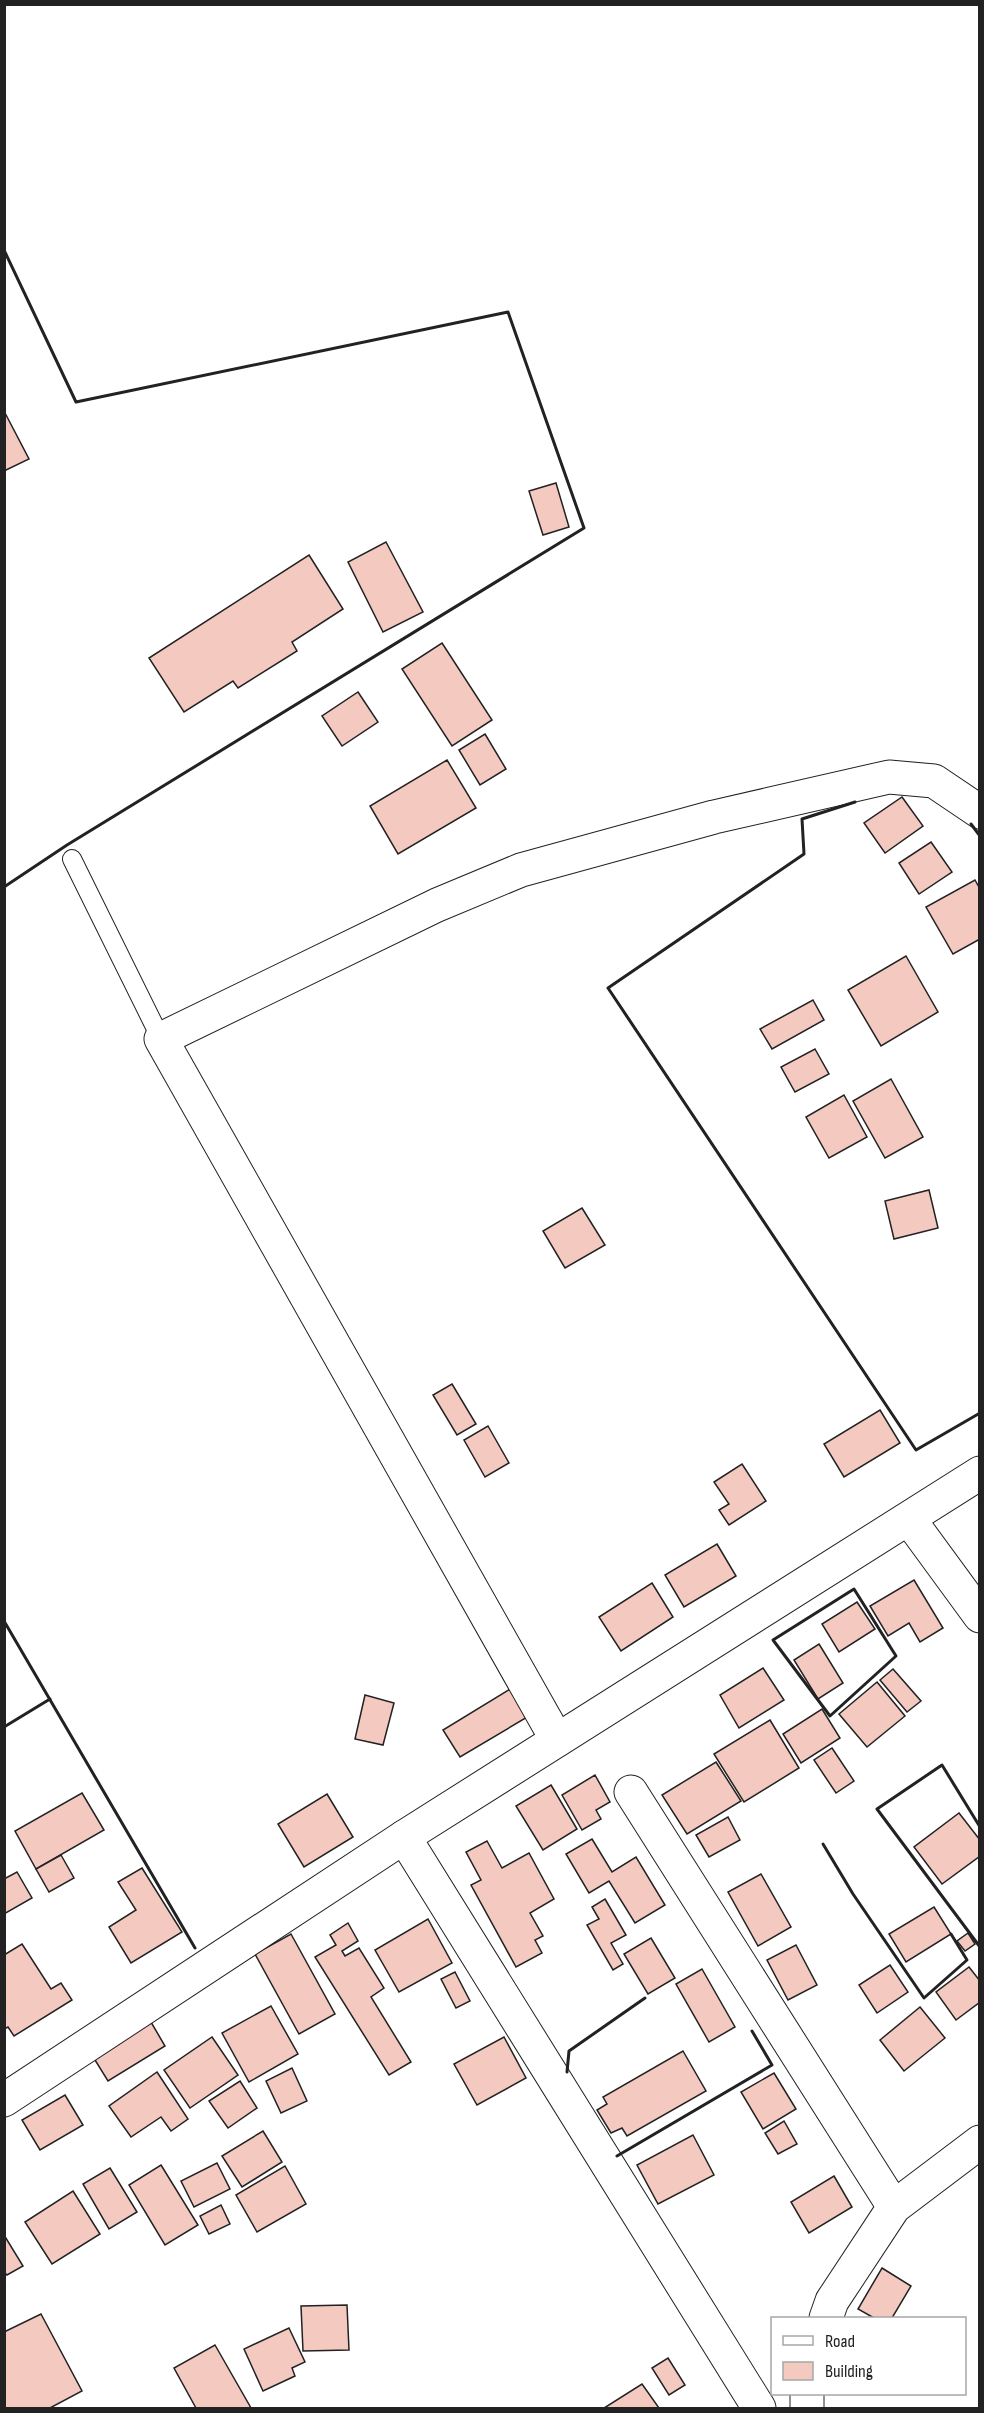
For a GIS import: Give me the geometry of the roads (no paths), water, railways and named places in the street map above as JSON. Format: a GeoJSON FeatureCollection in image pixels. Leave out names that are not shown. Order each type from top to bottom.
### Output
{"type":"FeatureCollection","features":[{"type":"Feature","properties":{"kind":"street"},"geometry":{"type":"LineString","coordinates":[[557,1740],[161,1039],[437,906],[521,870],[714,817],[889,777],[934,781],[980,812]]}},
{"type":"Feature","properties":{"kind":"street"},"geometry":{"type":"LineString","coordinates":[[4,2100],[404,1837],[980,1473]]}},
{"type":"Feature","properties":{"kind":"street"},"geometry":{"type":"LineString","coordinates":[[909,1519],[980,1616]]}},
{"type":"Feature","properties":{"kind":"street"},"geometry":{"type":"LineString","coordinates":[[632,1792],[894,2207]]}},
{"type":"Feature","properties":{"kind":"street"},"geometry":{"type":"LineString","coordinates":[[404,1837],[759,2409]]}},
{"type":"Feature","properties":{"kind":"street"},"geometry":{"type":"LineString","coordinates":[[827,2317],[832,2301],[894,2207],[980,2142]]}},
{"type":"Feature","properties":{"kind":"lane"},"geometry":{"type":"LineString","coordinates":[[72,859],[161,1039]]}}]}
